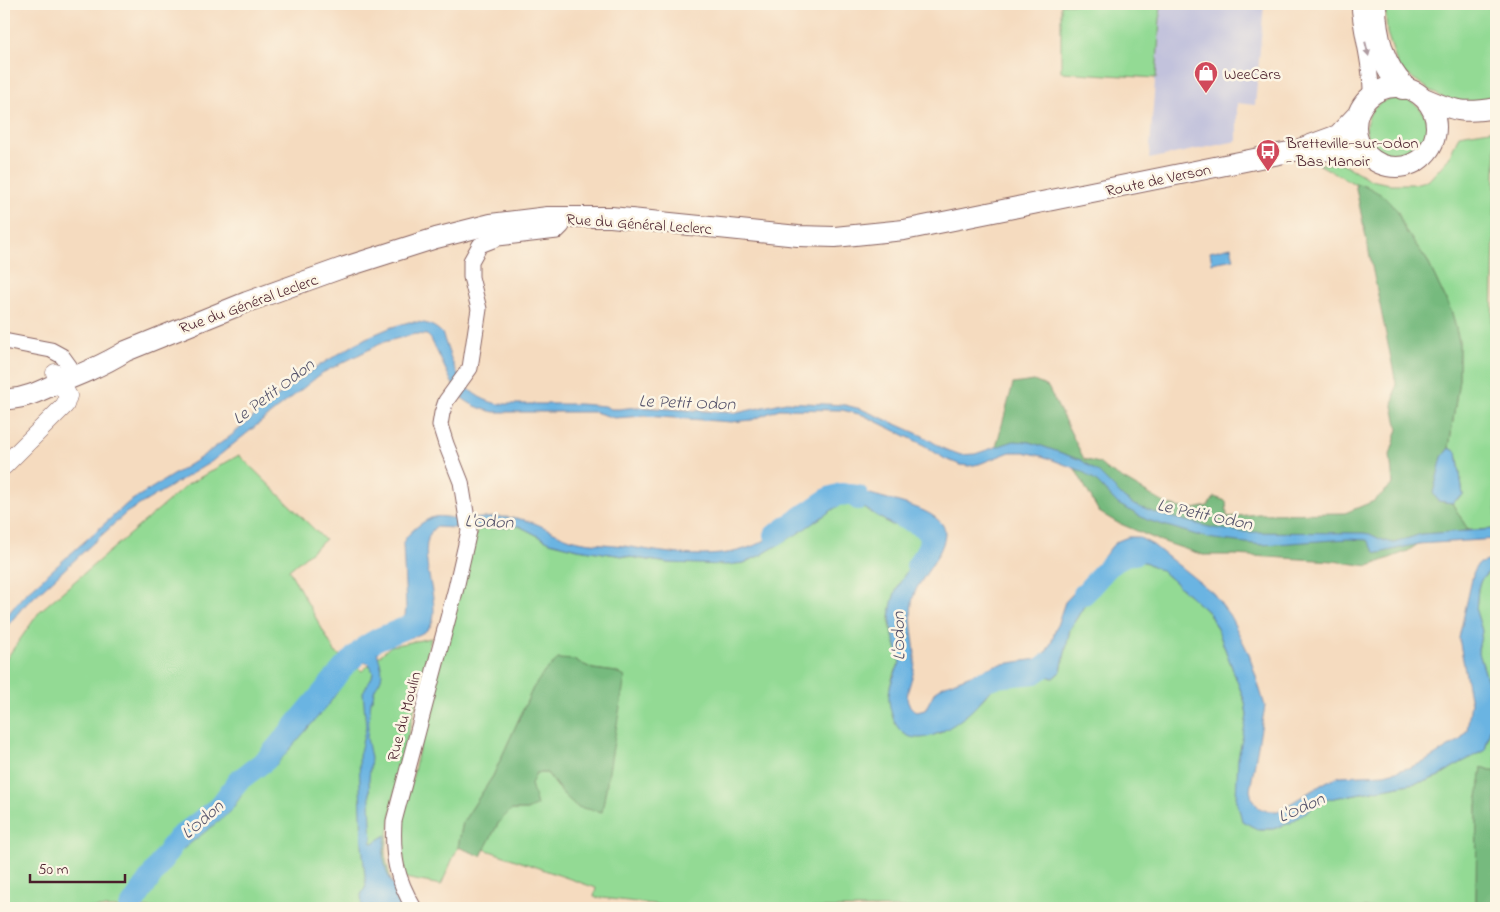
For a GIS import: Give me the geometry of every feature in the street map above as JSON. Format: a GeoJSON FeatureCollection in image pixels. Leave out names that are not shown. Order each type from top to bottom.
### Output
{"type":"FeatureCollection","features":[{"type":"Feature","properties":{"kind":"highway"},"geometry":{"type":"LineString","coordinates":[[1374,4],[1379,46],[1394,77],[1404,87]]}},
{"type":"Feature","properties":{"kind":"main road"},"geometry":{"type":"LineString","coordinates":[[1404,87],[1415,91],[1433,109],[1436,137],[1430,150],[1419,161],[1405,166],[1390,167],[1376,162],[1365,153],[1358,141],[1356,128],[1358,114],[1363,104],[1371,95],[1381,89],[1404,87]]}},
{"type":"Feature","properties":{"kind":"main road"},"geometry":{"type":"LineString","coordinates":[[1424,98],[1449,109],[1464,112],[1487,109]]}},
{"type":"Feature","properties":{"kind":"main road"},"geometry":{"type":"LineString","coordinates":[[1436,137],[1450,126],[1487,109]]}},
{"type":"Feature","properties":{"kind":"main road","name":"Route de Verson"},"geometry":{"type":"LineString","coordinates":[[1023,207],[1294,151],[1338,135],[1358,114]]}},
{"type":"Feature","properties":{"kind":"main road","name":"Route de Verson"},"geometry":{"type":"LineString","coordinates":[[1294,151],[1342,150],[1365,153]]}},
{"type":"Feature","properties":{"kind":"main road","name":"Rue du Général Leclerc"},"geometry":{"type":"LineString","coordinates":[[7,401],[18,392],[65,375],[104,355],[126,351],[256,299],[436,238],[491,224],[564,217],[611,217],[798,236],[835,237],[904,230],[1023,207]]}},
{"type":"Feature","properties":{"kind":"street"},"geometry":{"type":"LineString","coordinates":[[1359,4],[1360,24],[1372,80],[1371,95]]}},
{"type":"Feature","properties":{"kind":"street","name":"Rue du Moulin"},"geometry":{"type":"LineString","coordinates":[[414,908],[397,874],[393,847],[394,821],[456,588],[469,530],[461,482],[440,425],[446,401],[470,368],[479,310],[471,277],[471,261],[480,245],[498,238],[557,231],[562,226],[564,217]]}},
{"type":"Feature","properties":{"kind":"street"},"geometry":{"type":"LineString","coordinates":[[4,342],[52,350],[62,356],[68,396],[64,406],[4,466]]}},
{"type":"Feature","properties":{"kind":"shaded area"},"geometry":{"type":"Polygon","coordinates":[[[1161,4],[1264,4],[1255,105],[1237,103],[1237,141],[1149,159],[1161,4]]]}},
{"type":"Feature","properties":{"kind":"green space"},"geometry":{"type":"Polygon","coordinates":[[[1061,4],[1161,4],[1156,78],[1061,72],[1061,4]]]}},
{"type":"Feature","properties":{"kind":"green space"},"geometry":{"type":"Polygon","coordinates":[[[1385,4],[1496,4],[1496,99],[1470,105],[1439,96],[1399,69],[1387,33],[1385,4]]]}},
{"type":"Feature","properties":{"kind":"green space"},"geometry":{"type":"Polygon","coordinates":[[[1397,98],[1414,103],[1419,107],[1423,112],[1428,129],[1423,146],[1419,151],[1414,155],[1397,160],[1380,155],[1375,151],[1371,146],[1366,129],[1371,112],[1375,107],[1380,103],[1397,98]]]}},
{"type":"Feature","properties":{"kind":"green space"},"geometry":{"type":"Polygon","coordinates":[[[1496,129],[1492,329],[1496,384],[1496,529],[1468,530],[1452,503],[1463,495],[1457,452],[1449,448],[1459,379],[1459,341],[1452,313],[1427,260],[1405,230],[1397,210],[1364,185],[1355,184],[1318,164],[1342,163],[1371,180],[1389,184],[1414,184],[1429,180],[1449,158],[1459,135],[1496,129]]]}},
{"type":"Feature","properties":{"kind":"green space"},"geometry":{"type":"Polygon","coordinates":[[[1355,184],[1364,185],[1382,195],[1397,210],[1405,230],[1427,260],[1452,313],[1459,341],[1459,379],[1449,448],[1442,457],[1438,501],[1452,503],[1468,530],[1418,544],[1408,551],[1369,566],[1333,561],[1203,555],[1158,540],[1116,522],[1099,512],[1068,456],[1030,442],[996,447],[1013,384],[1034,381],[1048,387],[1084,459],[1099,463],[1166,504],[1189,510],[1208,506],[1214,497],[1226,501],[1227,517],[1258,514],[1345,513],[1374,501],[1393,484],[1390,455],[1398,429],[1393,406],[1396,383],[1355,184]]]}},
{"type":"Feature","properties":{"kind":"green space"},"geometry":{"type":"Polygon","coordinates":[[[239,455],[325,540],[289,570],[335,652],[362,671],[391,646],[431,638],[394,795],[385,855],[391,881],[376,884],[377,908],[4,908],[4,662],[40,611],[187,485],[239,455]]]}},
{"type":"Feature","properties":{"kind":"green space"},"geometry":{"type":"Polygon","coordinates":[[[841,504],[852,504],[864,508],[892,525],[925,530],[932,538],[904,576],[894,598],[890,621],[900,663],[890,687],[932,735],[940,733],[968,714],[1001,680],[1014,674],[1041,674],[1053,678],[1061,671],[1070,629],[1108,567],[1121,562],[1136,560],[1147,563],[1162,571],[1209,613],[1219,633],[1245,702],[1247,716],[1244,734],[1242,820],[1257,829],[1273,829],[1290,823],[1316,805],[1329,799],[1426,781],[1439,776],[1485,750],[1491,725],[1492,707],[1488,682],[1478,650],[1482,631],[1476,611],[1478,588],[1481,580],[1488,572],[1496,569],[1496,772],[1482,767],[1477,806],[1476,908],[686,908],[594,897],[596,888],[484,849],[499,822],[511,810],[527,810],[531,784],[535,773],[547,773],[564,795],[616,672],[593,669],[574,660],[533,688],[493,776],[463,822],[458,847],[441,885],[405,878],[401,827],[431,697],[477,529],[519,526],[550,542],[578,549],[668,563],[744,563],[761,555],[841,504]]]}},
{"type":"Feature","properties":{"kind":"green space"},"geometry":{"type":"Polygon","coordinates":[[[558,659],[574,660],[593,669],[616,672],[625,677],[602,812],[577,807],[564,795],[547,773],[536,773],[531,784],[537,805],[527,810],[511,810],[499,822],[481,856],[458,847],[463,822],[493,776],[533,688],[545,671],[558,659]]]}},
{"type":"Feature","properties":{"kind":"green space"},"geometry":{"type":"Polygon","coordinates":[[[1482,767],[1496,772],[1496,908],[1476,908],[1477,806],[1482,767]]]}},
{"type":"Feature","properties":{"kind":"water"},"geometry":{"type":"Polygon","coordinates":[[[1231,247],[1234,259],[1212,263],[1210,252],[1231,247]]]}},
{"type":"Feature","properties":{"kind":"water"},"geometry":{"type":"Polygon","coordinates":[[[409,322],[427,324],[435,327],[442,333],[455,368],[466,386],[474,394],[498,404],[579,404],[605,406],[611,409],[636,407],[737,413],[786,402],[845,405],[861,409],[923,436],[944,449],[961,455],[975,454],[1014,441],[1030,442],[1039,445],[1081,460],[1099,473],[1124,498],[1134,505],[1158,514],[1213,528],[1241,532],[1363,533],[1394,543],[1421,534],[1496,529],[1496,539],[1418,544],[1379,553],[1375,552],[1367,540],[1348,539],[1262,545],[1214,539],[1147,520],[1118,504],[1098,483],[1082,471],[1042,456],[1024,452],[1010,452],[979,464],[961,465],[945,459],[922,444],[863,415],[842,410],[779,409],[752,420],[731,422],[645,416],[614,418],[595,412],[494,412],[474,406],[461,397],[457,393],[431,339],[427,335],[415,334],[384,342],[322,373],[211,462],[126,513],[22,608],[4,630],[4,619],[23,596],[129,502],[197,460],[232,435],[290,386],[320,365],[366,338],[409,322]]]}},
{"type":"Feature","properties":{"kind":"water"},"geometry":{"type":"Polygon","coordinates":[[[1449,448],[1457,452],[1463,495],[1452,503],[1438,501],[1433,493],[1442,457],[1449,448]]]}},
{"type":"Feature","properties":{"kind":"water"},"geometry":{"type":"Polygon","coordinates":[[[862,491],[926,512],[942,524],[945,531],[941,549],[915,592],[912,601],[911,619],[915,664],[907,697],[910,706],[917,712],[925,710],[935,691],[943,686],[996,665],[1037,659],[1045,654],[1051,643],[1065,602],[1087,579],[1112,546],[1128,537],[1138,537],[1153,545],[1213,593],[1230,616],[1249,654],[1265,706],[1250,790],[1252,799],[1259,808],[1267,811],[1278,811],[1326,782],[1340,776],[1384,774],[1408,768],[1424,762],[1460,740],[1467,730],[1471,703],[1459,638],[1474,570],[1478,564],[1496,558],[1496,569],[1488,572],[1481,580],[1478,588],[1476,611],[1482,631],[1478,650],[1488,682],[1492,707],[1491,725],[1485,750],[1439,776],[1426,781],[1329,799],[1316,805],[1290,823],[1273,829],[1257,829],[1242,821],[1236,797],[1238,758],[1247,716],[1245,702],[1219,633],[1209,613],[1162,571],[1147,563],[1136,560],[1121,562],[1108,567],[1070,629],[1061,671],[1053,678],[1022,673],[1012,675],[1000,682],[969,713],[947,729],[923,738],[912,737],[903,733],[895,723],[890,707],[889,695],[900,663],[891,625],[893,600],[902,578],[932,538],[925,530],[892,525],[864,508],[852,504],[841,504],[797,534],[761,555],[744,563],[727,565],[668,563],[578,549],[550,542],[519,526],[477,529],[435,527],[428,538],[426,551],[433,595],[433,621],[427,630],[421,634],[389,643],[377,650],[382,674],[371,701],[367,738],[371,758],[369,779],[372,844],[386,835],[383,856],[387,873],[404,908],[362,908],[361,895],[366,886],[362,845],[359,756],[366,727],[363,692],[373,672],[369,664],[364,662],[355,666],[329,704],[276,765],[254,777],[242,789],[241,796],[230,812],[177,854],[167,865],[161,873],[156,888],[142,908],[127,908],[183,835],[226,798],[270,754],[354,660],[399,628],[405,616],[406,608],[403,543],[416,527],[430,518],[517,518],[532,522],[564,537],[578,541],[676,554],[711,555],[746,549],[762,542],[836,494],[862,491]]]}},
{"type":"Feature","properties":{"kind":"waterway","name":"L'Odon"},"geometry":{"type":"LineString","coordinates":[[775,535],[829,498],[841,494],[858,496],[858,499]]}},
{"type":"Feature","properties":{"kind":"waterway","name":"L'Odon"},"geometry":{"type":"LineString","coordinates":[[903,518],[922,527],[930,536],[927,549],[917,566]]}},
{"type":"Feature","properties":{"kind":"waterway","name":"L'Odon"},"geometry":{"type":"LineString","coordinates":[[1084,594],[1113,563],[1127,555],[1135,554]]}},
{"type":"Feature","properties":{"kind":"waterway","name":"L'Odon"},"geometry":{"type":"LineString","coordinates":[[130,908],[178,838],[220,806],[238,781],[266,760],[345,666],[366,646],[412,625],[418,618]]}},
{"type":"Feature","properties":{"kind":"waterway","name":"L'Odon"},"geometry":{"type":"LineString","coordinates":[[983,681],[996,677],[1035,673],[1047,664]]}},
{"type":"Feature","properties":{"kind":"place","name":"WeeCars"},"geometry":{"type":"Point","coordinates":[1206,94]}},
{"type":"Feature","properties":{"kind":"place","name":"Bretteville-sur-Odon - Bas Manoir"},"geometry":{"type":"Point","coordinates":[1268,172]}},
{"type":"Feature","properties":{"kind":"water label","name":"Le Petit Odon"},"geometry":{"type":"Point","coordinates":[273,391]}},
{"type":"Feature","properties":{"kind":"water label","name":"Le Petit Odon"},"geometry":{"type":"Point","coordinates":[687,402]}},
{"type":"Feature","properties":{"kind":"water label","name":"Le Petit Odon"},"geometry":{"type":"Point","coordinates":[1205,514]}}]}
